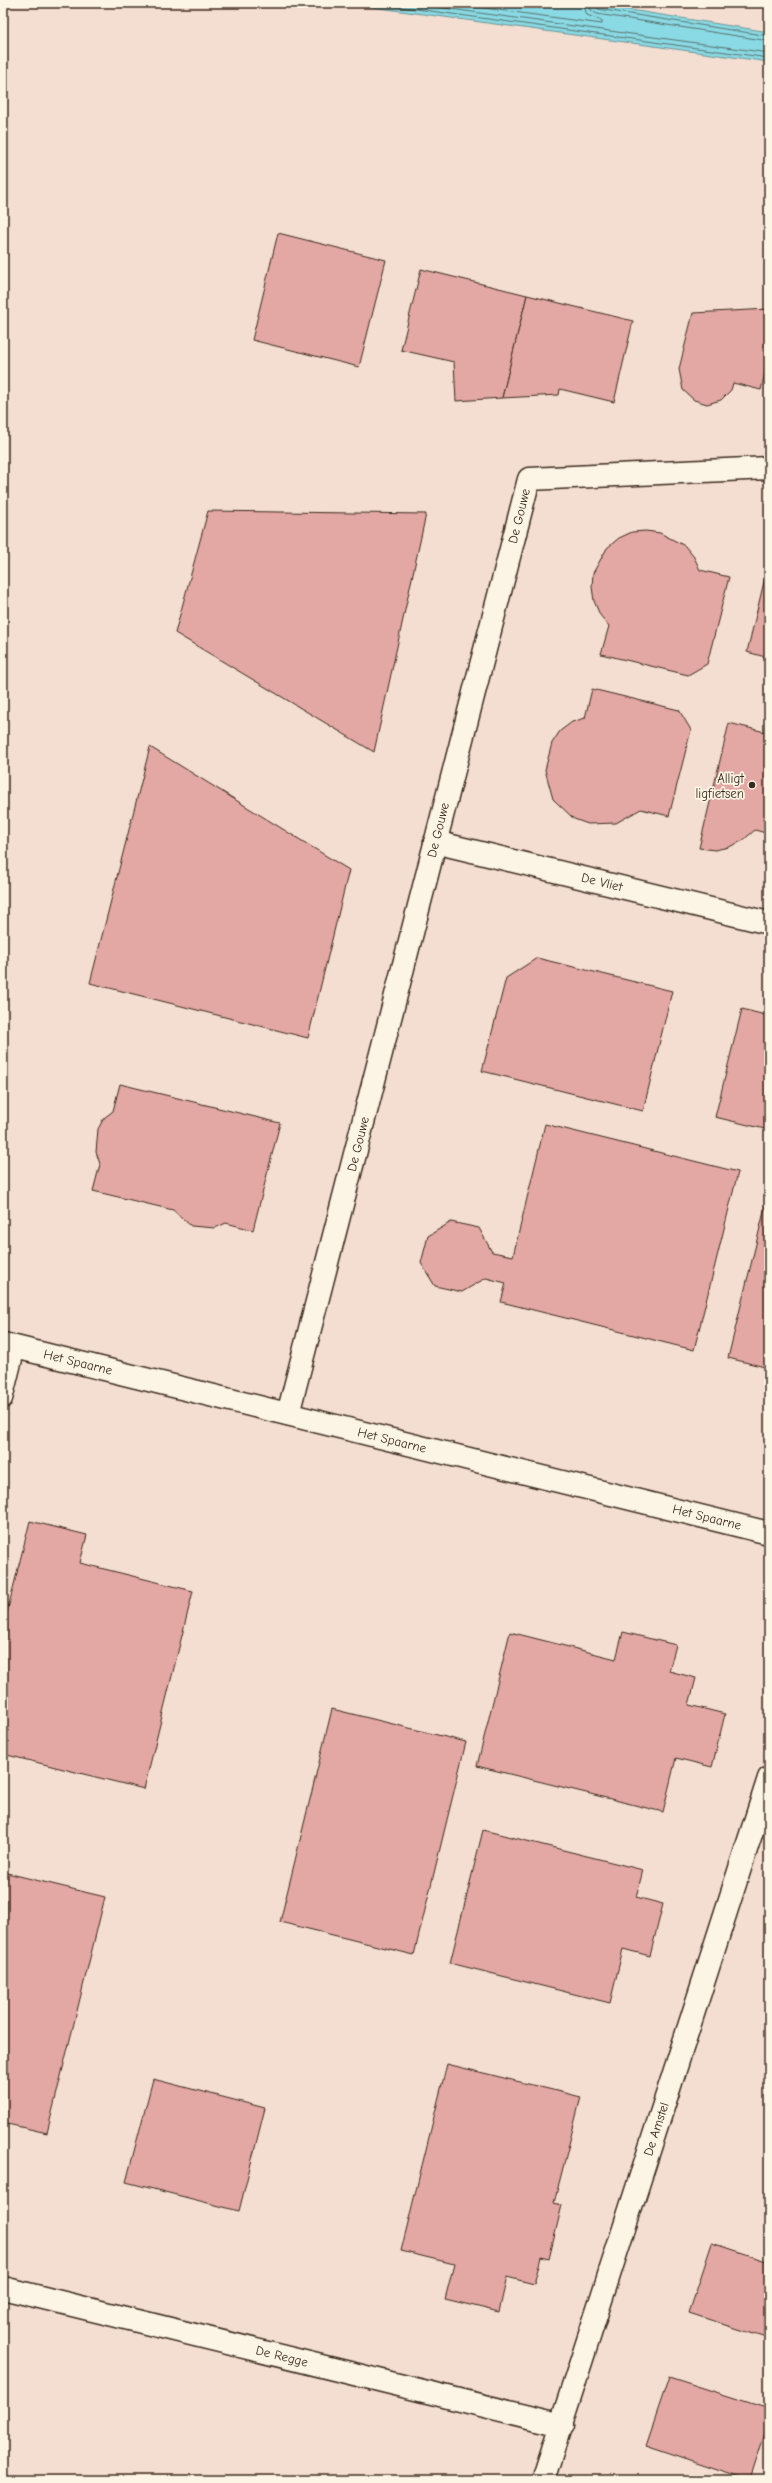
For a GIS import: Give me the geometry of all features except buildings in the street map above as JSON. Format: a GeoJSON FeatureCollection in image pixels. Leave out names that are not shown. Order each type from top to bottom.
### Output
{"type":"FeatureCollection","features":[{"type":"Feature","properties":{"kind":"street","name":"De Gouwe"},"geometry":{"type":"LineString","coordinates":[[288,1414],[529,479],[769,468]]}},
{"type":"Feature","properties":{"kind":"street","name":"De Vliet"},"geometry":{"type":"LineString","coordinates":[[435,842],[769,923]]}},
{"type":"Feature","properties":{"kind":"street","name":"Het Spaarne"},"geometry":{"type":"LineString","coordinates":[[9,1346],[769,1533]]}},
{"type":"Feature","properties":{"kind":"street","name":"De Amstel"},"geometry":{"type":"LineString","coordinates":[[544,2480],[769,1778]]}},
{"type":"Feature","properties":{"kind":"street","name":"De Regge"},"geometry":{"type":"LineString","coordinates":[[3,2288],[562,2425]]}},
{"type":"Feature","properties":{"kind":"lane","name":"Het Spaarne"},"geometry":{"type":"LineString","coordinates":[[3,1399],[9,1346]]}},
{"type":"Feature","properties":{"kind":"shaded area"},"geometry":{"type":"Polygon","coordinates":[[[3,3],[769,3],[769,2480],[3,2480],[3,3]]]}},
{"type":"Feature","properties":{"kind":"water"},"geometry":{"type":"Polygon","coordinates":[[[343,3],[586,3],[769,32],[769,62],[343,3]]]}},
{"type":"Feature","properties":{"kind":"place","name":"Alligt ligfietsen"},"geometry":{"type":"Point","coordinates":[752,785]}}]}
